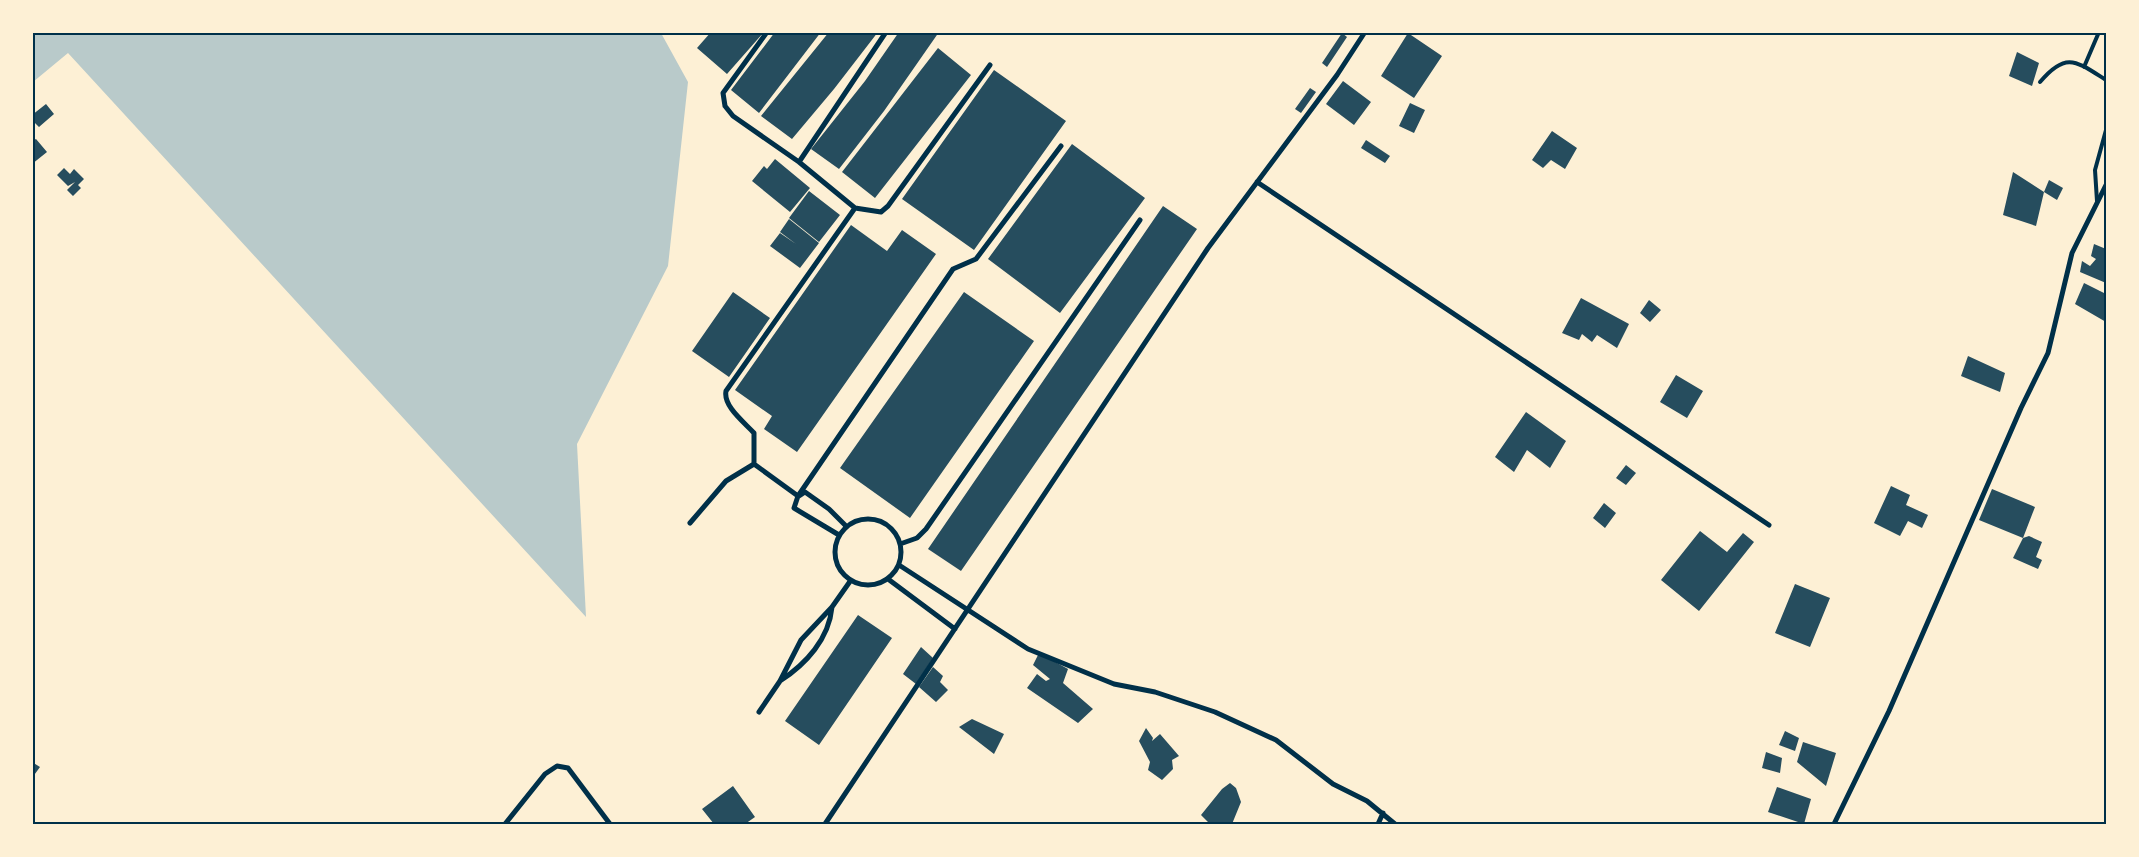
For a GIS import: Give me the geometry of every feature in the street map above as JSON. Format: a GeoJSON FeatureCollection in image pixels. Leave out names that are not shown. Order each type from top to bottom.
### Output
{"type":"FeatureCollection","features":[{"type":"Feature","properties":{"kind":"street"},"geometry":{"type":"LineString","coordinates":[[766,32],[723,93],[725,106],[733,116],[799,162],[855,208],[882,212],[990,65]]}},
{"type":"Feature","properties":{"kind":"street"},"geometry":{"type":"LineString","coordinates":[[799,162],[886,32]]}},
{"type":"Feature","properties":{"kind":"street"},"geometry":{"type":"LineString","coordinates":[[824,824],[1208,248],[1337,74],[1365,32]]}},
{"type":"Feature","properties":{"kind":"street"},"geometry":{"type":"LineString","coordinates":[[840,535],[794,508],[798,496],[953,269],[976,259],[1061,146]]}},
{"type":"Feature","properties":{"kind":"street"},"geometry":{"type":"LineString","coordinates":[[1257,182],[1769,525]]}},
{"type":"Feature","properties":{"kind":"street"},"geometry":{"type":"LineString","coordinates":[[1834,824],[1889,711],[2021,408],[2048,353],[2072,253],[2106,185]]}},
{"type":"Feature","properties":{"kind":"street"},"geometry":{"type":"LineString","coordinates":[[754,464],[754,433],[727,403],[726,391],[855,208]]}},
{"type":"Feature","properties":{"kind":"street"},"geometry":{"type":"LineString","coordinates":[[900,544],[917,538],[926,529],[1140,220]]}},
{"type":"Feature","properties":{"kind":"street"},"geometry":{"type":"LineString","coordinates":[[754,464],[798,496]]}},
{"type":"Feature","properties":{"kind":"street"},"geometry":{"type":"LineString","coordinates":[[690,523],[726,481],[754,464]]}},
{"type":"Feature","properties":{"kind":"street"},"geometry":{"type":"LineString","coordinates":[[798,496],[805,492],[829,509],[846,526]]}},
{"type":"Feature","properties":{"kind":"street"},"geometry":{"type":"LineString","coordinates":[[867,519],[878,520],[888,525],[896,533],[900,544],[899,566],[888,579],[873,585],[862,585],[851,580],[838,566],[835,555],[835,545],[846,526],[856,521],[867,519]]}},
{"type":"Feature","properties":{"kind":"street"},"geometry":{"type":"LineString","coordinates":[[899,566],[1028,649],[1114,684],[1155,692],[1215,712],[1276,740],[1333,784],[1367,801],[1396,824]]}},
{"type":"Feature","properties":{"kind":"street"},"geometry":{"type":"LineString","coordinates":[[888,579],[955,629]]}},
{"type":"Feature","properties":{"kind":"street"},"geometry":{"type":"LineString","coordinates":[[759,712],[780,681],[801,640],[832,607],[851,580]]}},
{"type":"Feature","properties":{"kind":"street"},"geometry":{"type":"LineString","coordinates":[[780,681],[797,670],[821,641],[831,624],[832,607]]}},
{"type":"Feature","properties":{"kind":"street"},"geometry":{"type":"LineString","coordinates":[[505,824],[545,774],[557,766],[568,768],[610,824]]}},
{"type":"Feature","properties":{"kind":"street"},"geometry":{"type":"LineString","coordinates":[[1378,824],[1383,813]]}},
{"type":"Feature","properties":{"kind":"lane"},"geometry":{"type":"LineString","coordinates":[[2084,67],[2099,32]]}},
{"type":"Feature","properties":{"kind":"lane"},"geometry":{"type":"LineString","coordinates":[[2040,82],[2053,67],[2060,63],[2068,62],[2084,67],[2106,80]]}},
{"type":"Feature","properties":{"kind":"lane"},"geometry":{"type":"LineString","coordinates":[[2097,201],[2095,170],[2106,130]]}},
{"type":"Feature","properties":{"kind":"shaded area"},"geometry":{"type":"Polygon","coordinates":[[[33,32],[661,33],[688,82],[668,266],[577,444],[586,617],[68,53],[33,82],[33,32]]]}},
{"type":"Feature","properties":{"kind":"building"},"geometry":{"type":"Polygon","coordinates":[[[711,32],[764,32],[727,74],[697,48],[711,32]]]}},
{"type":"Feature","properties":{"kind":"building"},"geometry":{"type":"Polygon","coordinates":[[[775,32],[821,32],[759,113],[731,90],[775,32]]]}},
{"type":"Feature","properties":{"kind":"building"},"geometry":{"type":"Polygon","coordinates":[[[829,32],[878,32],[792,139],[761,116],[829,32]]]}},
{"type":"Feature","properties":{"kind":"building"},"geometry":{"type":"Polygon","coordinates":[[[899,32],[939,32],[884,111],[839,169],[811,149],[865,81],[899,32]]]}},
{"type":"Feature","properties":{"kind":"building"},"geometry":{"type":"Polygon","coordinates":[[[1342,33],[1347,37],[1327,67],[1322,63],[1342,33]]]}},
{"type":"Feature","properties":{"kind":"building"},"geometry":{"type":"Polygon","coordinates":[[[1408,33],[1442,56],[1414,98],[1381,76],[1408,33]]]}},
{"type":"Feature","properties":{"kind":"building"},"geometry":{"type":"Polygon","coordinates":[[[938,48],[971,75],[875,198],[842,172],[938,48]]]}},
{"type":"Feature","properties":{"kind":"building"},"geometry":{"type":"Polygon","coordinates":[[[2017,52],[2039,63],[2032,86],[2009,76],[2017,52]]]}},
{"type":"Feature","properties":{"kind":"building"},"geometry":{"type":"Polygon","coordinates":[[[994,70],[1066,121],[974,250],[902,199],[994,70]]]}},
{"type":"Feature","properties":{"kind":"building"},"geometry":{"type":"Polygon","coordinates":[[[1343,81],[1371,102],[1354,125],[1326,104],[1343,81]]]}},
{"type":"Feature","properties":{"kind":"building"},"geometry":{"type":"Polygon","coordinates":[[[1310,88],[1316,92],[1301,113],[1295,109],[1310,88]]]}},
{"type":"Feature","properties":{"kind":"building"},"geometry":{"type":"Polygon","coordinates":[[[1410,103],[1425,110],[1414,133],[1399,126],[1410,103]]]}},
{"type":"Feature","properties":{"kind":"building"},"geometry":{"type":"Polygon","coordinates":[[[46,104],[54,114],[39,127],[32,120],[32,115],[46,104]]]}},
{"type":"Feature","properties":{"kind":"building"},"geometry":{"type":"Polygon","coordinates":[[[1552,131],[1577,148],[1565,169],[1551,160],[1543,168],[1532,160],[1552,131]]]}},
{"type":"Feature","properties":{"kind":"building"},"geometry":{"type":"Polygon","coordinates":[[[36,139],[47,152],[32,164],[32,141],[36,139]]]}},
{"type":"Feature","properties":{"kind":"building"},"geometry":{"type":"Polygon","coordinates":[[[1366,140],[1390,156],[1385,163],[1361,148],[1366,140]]]}},
{"type":"Feature","properties":{"kind":"building"},"geometry":{"type":"Polygon","coordinates":[[[1072,144],[1145,198],[1060,313],[988,259],[1072,144]]]}},
{"type":"Feature","properties":{"kind":"building"},"geometry":{"type":"Polygon","coordinates":[[[775,159],[810,188],[790,212],[752,181],[764,166],[767,169],[775,159]]]}},
{"type":"Feature","properties":{"kind":"building"},"geometry":{"type":"Polygon","coordinates":[[[64,168],[70,174],[74,169],[84,179],[78,185],[81,188],[73,196],[67,190],[75,182],[68,186],[57,175],[64,168]]]}},
{"type":"Feature","properties":{"kind":"building"},"geometry":{"type":"Polygon","coordinates":[[[2013,172],[2044,192],[2036,226],[2003,215],[2013,172]]]}},
{"type":"Feature","properties":{"kind":"building"},"geometry":{"type":"Polygon","coordinates":[[[2049,180],[2063,188],[2057,200],[2044,192],[2049,180]]]}},
{"type":"Feature","properties":{"kind":"building"},"geometry":{"type":"Polygon","coordinates":[[[809,191],[840,215],[819,242],[789,218],[809,191]]]}},
{"type":"Feature","properties":{"kind":"building"},"geometry":{"type":"Polygon","coordinates":[[[1163,206],[1197,229],[961,571],[928,549],[1163,206]]]}},
{"type":"Feature","properties":{"kind":"building"},"geometry":{"type":"Polygon","coordinates":[[[789,219],[819,243],[800,268],[770,246],[780,233],[796,244],[780,232],[789,219]]]}},
{"type":"Feature","properties":{"kind":"building"},"geometry":{"type":"Polygon","coordinates":[[[851,225],[887,251],[902,230],[936,254],[797,452],[764,429],[772,416],[735,390],[851,225]]]}},
{"type":"Feature","properties":{"kind":"building"},"geometry":{"type":"Polygon","coordinates":[[[2094,244],[2106,249],[2106,283],[2080,272],[2082,261],[2090,266],[2096,259],[2091,256],[2094,244]]]}},
{"type":"Feature","properties":{"kind":"building"},"geometry":{"type":"Polygon","coordinates":[[[2084,283],[2104,293],[2106,288],[2106,322],[2075,304],[2084,283]]]}},
{"type":"Feature","properties":{"kind":"building"},"geometry":{"type":"Polygon","coordinates":[[[733,292],[770,318],[729,377],[692,351],[733,292]]]}},
{"type":"Feature","properties":{"kind":"building"},"geometry":{"type":"Polygon","coordinates":[[[964,292],[1034,341],[910,518],[840,468],[964,292]]]}},
{"type":"Feature","properties":{"kind":"building"},"geometry":{"type":"Polygon","coordinates":[[[1581,298],[1629,324],[1617,348],[1597,335],[1592,342],[1582,334],[1579,340],[1562,333],[1581,298]]]}},
{"type":"Feature","properties":{"kind":"building"},"geometry":{"type":"Polygon","coordinates":[[[1649,300],[1661,310],[1650,322],[1640,313],[1649,300]]]}},
{"type":"Feature","properties":{"kind":"building"},"geometry":{"type":"Polygon","coordinates":[[[1968,356],[2005,373],[2000,392],[1961,376],[1968,356]]]}},
{"type":"Feature","properties":{"kind":"building"},"geometry":{"type":"Polygon","coordinates":[[[1676,375],[1703,391],[1687,418],[1660,402],[1676,375]]]}},
{"type":"Feature","properties":{"kind":"building"},"geometry":{"type":"Polygon","coordinates":[[[1526,412],[1566,441],[1550,468],[1527,450],[1514,472],[1495,457],[1526,412]]]}},
{"type":"Feature","properties":{"kind":"building"},"geometry":{"type":"Polygon","coordinates":[[[1626,465],[1636,473],[1626,485],[1616,478],[1626,465]]]}},
{"type":"Feature","properties":{"kind":"building"},"geometry":{"type":"Polygon","coordinates":[[[1891,486],[1910,495],[1906,505],[1928,515],[1922,528],[1908,521],[1900,536],[1874,523],[1891,486]]]}},
{"type":"Feature","properties":{"kind":"building"},"geometry":{"type":"Polygon","coordinates":[[[1992,489],[2035,507],[2023,538],[1979,520],[1992,489]]]}},
{"type":"Feature","properties":{"kind":"building"},"geometry":{"type":"Polygon","coordinates":[[[1604,503],[1616,513],[1605,528],[1593,518],[1604,503]]]}},
{"type":"Feature","properties":{"kind":"building"},"geometry":{"type":"Polygon","coordinates":[[[1700,531],[1727,552],[1743,533],[1754,542],[1699,611],[1661,580],[1700,531]]]}},
{"type":"Feature","properties":{"kind":"building"},"geometry":{"type":"Polygon","coordinates":[[[2029,536],[2042,542],[2036,557],[2042,560],[2038,569],[2013,558],[2023,538],[2029,536]]]}},
{"type":"Feature","properties":{"kind":"building"},"geometry":{"type":"Polygon","coordinates":[[[1795,584],[1830,598],[1810,647],[1775,633],[1795,584]]]}},
{"type":"Feature","properties":{"kind":"building"},"geometry":{"type":"Polygon","coordinates":[[[858,615],[892,638],[819,745],[785,721],[858,615]]]}},
{"type":"Feature","properties":{"kind":"building"},"geometry":{"type":"Polygon","coordinates":[[[921,647],[933,658],[916,684],[903,674],[921,647]]]}},
{"type":"Feature","properties":{"kind":"building"},"geometry":{"type":"Polygon","coordinates":[[[1039,653],[1068,669],[1063,683],[1093,709],[1078,723],[1027,688],[1037,674],[1046,681],[1050,679],[1033,665],[1039,653]]]}},
{"type":"Feature","properties":{"kind":"building"},"geometry":{"type":"Polygon","coordinates":[[[933,667],[943,676],[940,682],[948,690],[936,702],[919,687],[933,667]]]}},
{"type":"Feature","properties":{"kind":"building"},"geometry":{"type":"Polygon","coordinates":[[[972,719],[1004,734],[994,754],[959,727],[972,719]]]}},
{"type":"Feature","properties":{"kind":"building"},"geometry":{"type":"Polygon","coordinates":[[[1146,728],[1153,738],[1152,741],[1160,734],[1179,756],[1172,760],[1173,769],[1162,780],[1148,770],[1150,762],[1139,741],[1146,728]]]}},
{"type":"Feature","properties":{"kind":"building"},"geometry":{"type":"Polygon","coordinates":[[[1785,731],[1799,738],[1795,751],[1779,745],[1785,731]]]}},
{"type":"Feature","properties":{"kind":"building"},"geometry":{"type":"Polygon","coordinates":[[[1803,742],[1836,753],[1826,786],[1797,762],[1803,742]]]}},
{"type":"Feature","properties":{"kind":"building"},"geometry":{"type":"Polygon","coordinates":[[[1766,752],[1782,758],[1780,773],[1762,768],[1766,752]]]}},
{"type":"Feature","properties":{"kind":"building"},"geometry":{"type":"Polygon","coordinates":[[[32,762],[40,767],[32,778],[32,762]]]}},
{"type":"Feature","properties":{"kind":"building"},"geometry":{"type":"Polygon","coordinates":[[[1230,783],[1236,788],[1241,802],[1232,824],[1210,824],[1201,815],[1222,789],[1230,783]]]}},
{"type":"Feature","properties":{"kind":"building"},"geometry":{"type":"Polygon","coordinates":[[[733,786],[755,817],[745,824],[714,824],[702,809],[733,786]]]}},
{"type":"Feature","properties":{"kind":"building"},"geometry":{"type":"Polygon","coordinates":[[[1777,787],[1811,799],[1804,824],[1768,812],[1777,787]]]}}]}
